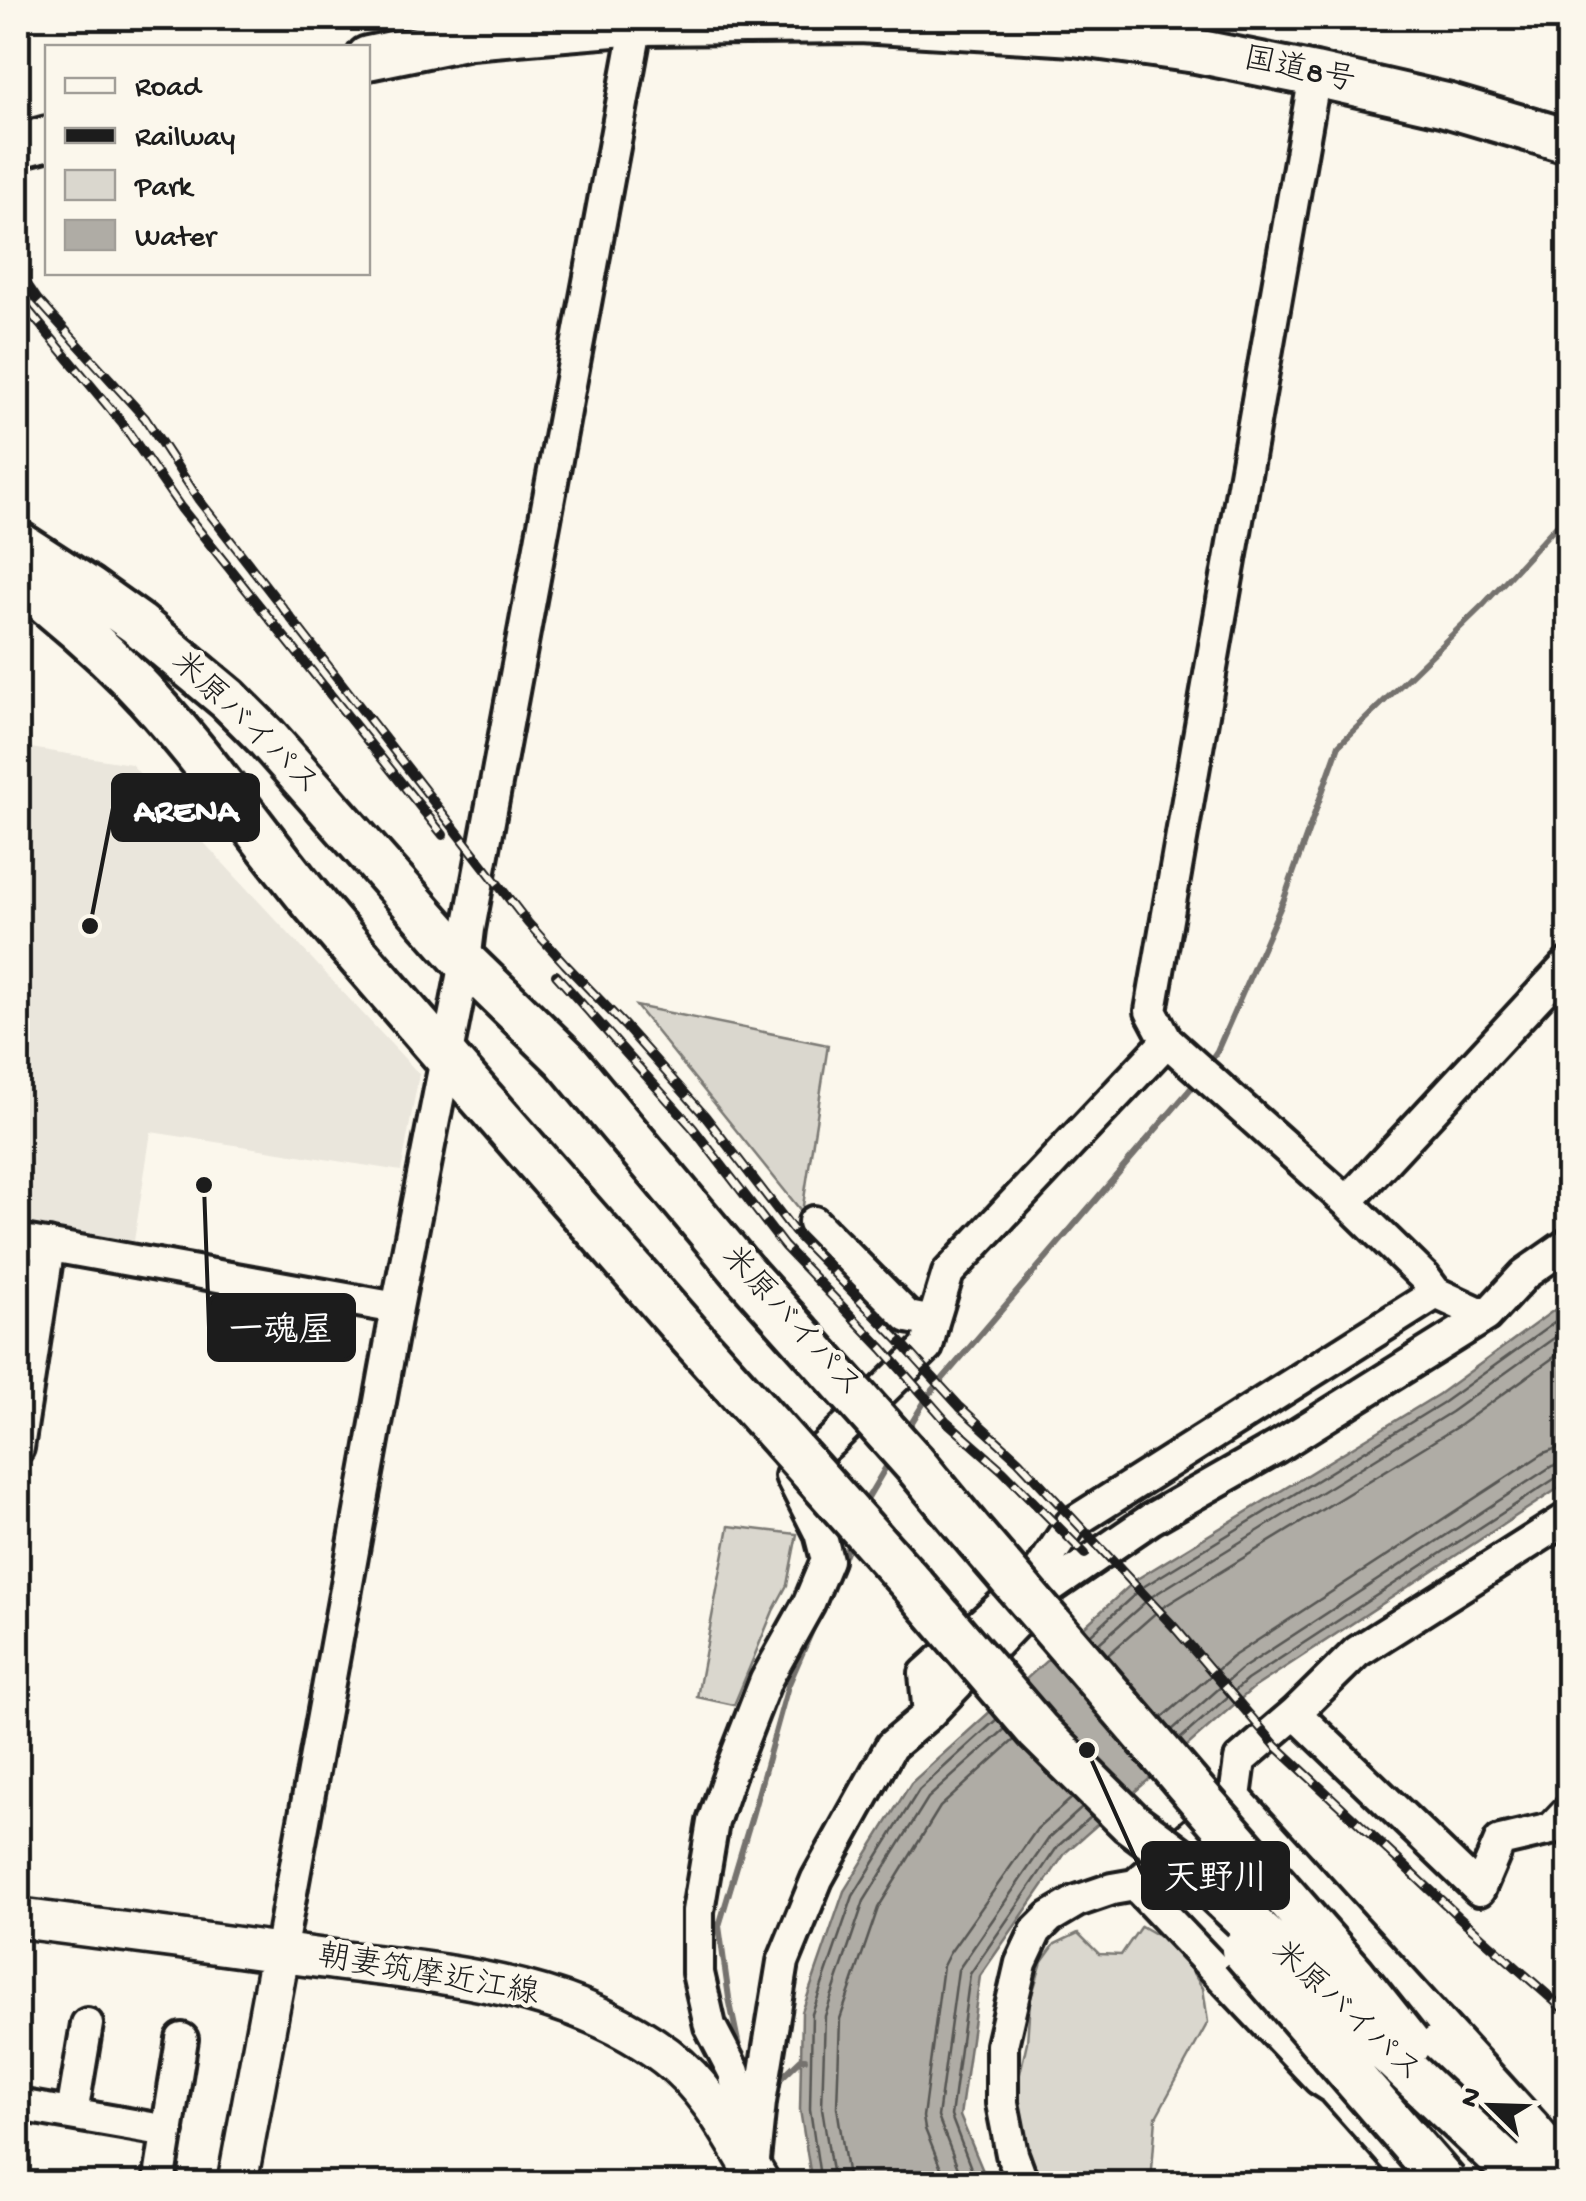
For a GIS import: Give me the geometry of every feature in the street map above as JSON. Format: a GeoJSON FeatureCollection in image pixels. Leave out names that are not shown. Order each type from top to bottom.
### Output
{"type":"FeatureCollection","features":[{"type":"Feature","properties":{"kind":"highway","name":"国道8号"},"geometry":{"type":"LineString","coordinates":[[370,58],[470,38],[638,20],[860,21],[1074,34],[1196,51],[1315,74],[1446,105],[1568,141]]}},
{"type":"Feature","properties":{"kind":"highway"},"geometry":{"type":"LineString","coordinates":[[18,146],[45,139]]}},
{"type":"Feature","properties":{"kind":"highway","name":"米原バイパス"},"geometry":{"type":"LineString","coordinates":[[18,543],[138,624],[228,699],[465,962],[565,1060],[744,1273],[914,1463],[1181,1778],[1354,1974],[1513,2172]]}},
{"type":"Feature","properties":{"kind":"highway","name":"米原バイパス"},"geometry":{"type":"LineString","coordinates":[[18,580],[62,614],[144,693],[275,857],[446,1060],[1038,1731],[1130,1822],[1189,1866],[1513,2172]]}},
{"type":"Feature","properties":{"kind":"highway"},"geometry":{"type":"LineString","coordinates":[[1130,1822],[1446,2184]]}},
{"type":"Feature","properties":{"kind":"highway"},"geometry":{"type":"LineString","coordinates":[[1354,1974],[1521,2144],[1555,2184]]}},
{"type":"Feature","properties":{"kind":"main road","name":"朝妻筑摩近江線"},"geometry":{"type":"LineString","coordinates":[[18,1918],[466,1978],[559,2000],[608,2020],[668,2057],[708,2099],[757,2176]]}},
{"type":"Feature","properties":{"kind":"main road"},"geometry":{"type":"LineString","coordinates":[[237,2184],[280,1953]]}},
{"type":"Feature","properties":{"kind":"street"},"geometry":{"type":"LineString","coordinates":[[280,1953],[638,20]]}},
{"type":"Feature","properties":{"kind":"street"},"geometry":{"type":"LineString","coordinates":[[1315,74],[1151,1011],[1167,1041],[1346,1202],[1436,1293],[1486,1316]]}},
{"type":"Feature","properties":{"kind":"street"},"geometry":{"type":"LineString","coordinates":[[1346,1202],[1568,964]]}},
{"type":"Feature","properties":{"kind":"street"},"geometry":{"type":"LineString","coordinates":[[791,1476],[927,1346],[948,1273],[1167,1041]]}},
{"type":"Feature","properties":{"kind":"street"},"geometry":{"type":"LineString","coordinates":[[565,1060],[621,1106],[878,1394]]}},
{"type":"Feature","properties":{"kind":"street"},"geometry":{"type":"LineString","coordinates":[[520,1141],[548,1202],[791,1476],[820,1533],[827,1560],[766,1680],[732,1766],[712,1822],[698,1911],[698,1974],[710,2026],[734,2072],[757,2176]]}},
{"type":"Feature","properties":{"kind":"street"},"geometry":{"type":"LineString","coordinates":[[814,1222],[908,1317],[933,1322]]}},
{"type":"Feature","properties":{"kind":"street"},"geometry":{"type":"LineString","coordinates":[[18,1240],[397,1308]]}},
{"type":"Feature","properties":{"kind":"street"},"geometry":{"type":"LineString","coordinates":[[757,2176],[760,2102],[784,1962],[817,1880],[891,1746],[929,1714],[1046,1591],[1151,1518],[1277,1447],[1486,1316],[1525,1274],[1568,1244]]}},
{"type":"Feature","properties":{"kind":"street"},"geometry":{"type":"LineString","coordinates":[[18,1448],[21,1402],[49,1245]]}},
{"type":"Feature","properties":{"kind":"street"},"geometry":{"type":"LineString","coordinates":[[929,1714],[925,1674],[1039,1572],[1071,1524],[1436,1293]]}},
{"type":"Feature","properties":{"kind":"street"},"geometry":{"type":"LineString","coordinates":[[1023,2184],[1012,2154],[1002,2103],[1002,2045],[1021,1962],[1036,1930],[1077,1901],[1134,1885],[1235,1798],[1240,1760],[1295,1714],[1357,1652],[1568,1518]]}},
{"type":"Feature","properties":{"kind":"street"},"geometry":{"type":"LineString","coordinates":[[1295,1714],[1479,1890],[1500,1841],[1551,1829],[1568,1811]]}},
{"type":"Feature","properties":{"kind":"street"},"geometry":{"type":"LineString","coordinates":[[1235,1798],[1568,2167]]}},
{"type":"Feature","properties":{"kind":"street"},"geometry":{"type":"LineString","coordinates":[[1134,1885],[1318,2079],[1332,2088],[1419,2184]]}},
{"type":"Feature","properties":{"kind":"street"},"geometry":{"type":"LineString","coordinates":[[72,2114],[87,2024]]}},
{"type":"Feature","properties":{"kind":"street"},"geometry":{"type":"LineString","coordinates":[[160,2184],[182,2039]]}},
{"type":"Feature","properties":{"kind":"street"},"geometry":{"type":"LineString","coordinates":[[18,2105],[168,2131]]}},
{"type":"Feature","properties":{"kind":"shaded area"},"geometry":{"type":"Polygon","coordinates":[[[24,747],[131,764],[419,1074],[401,1171],[151,1132],[134,1241],[18,1222],[18,794],[24,747]]]}},
{"type":"Feature","properties":{"kind":"green space"},"geometry":{"type":"Polygon","coordinates":[[[636,1006],[828,1045],[802,1212],[636,1006]]]}},
{"type":"Feature","properties":{"kind":"green space"},"geometry":{"type":"Polygon","coordinates":[[[729,1526],[797,1534],[787,1585],[734,1705],[697,1697],[729,1526]]]}},
{"type":"Feature","properties":{"kind":"green space"},"geometry":{"type":"Polygon","coordinates":[[[1141,1926],[1174,1945],[1203,1988],[1208,2022],[1156,2117],[1151,2183],[1037,2183],[1015,2096],[1027,2042],[1030,2001],[1042,1962],[1055,1944],[1078,1933],[1099,1954],[1121,1955],[1141,1926]]]}},
{"type":"Feature","properties":{"kind":"water"},"geometry":{"type":"Polygon","coordinates":[[[1568,1300],[1568,1482],[1252,1689],[1066,1852],[980,1976],[960,2116],[988,2183],[812,2183],[800,2110],[802,2012],[844,1891],[911,1783],[1137,1579],[1439,1394],[1568,1300]]]}},
{"type":"Feature","properties":{"kind":"waterway"},"geometry":{"type":"LineString","coordinates":[[1207,1066],[1284,899],[1339,745],[1484,604],[1568,513]]}},
{"type":"Feature","properties":{"kind":"waterway"},"geometry":{"type":"LineString","coordinates":[[906,1432],[928,1396],[1198,1080]]}},
{"type":"Feature","properties":{"kind":"waterway"},"geometry":{"type":"LineString","coordinates":[[863,1506],[890,1460]]}},
{"type":"Feature","properties":{"kind":"waterway"},"geometry":{"type":"LineString","coordinates":[[838,1571],[850,1541]]}},
{"type":"Feature","properties":{"kind":"waterway"},"geometry":{"type":"LineString","coordinates":[[757,2070],[742,2061],[719,1926],[788,1686],[817,1619]]}},
{"type":"Feature","properties":{"kind":"waterway"},"geometry":{"type":"LineString","coordinates":[[773,2078],[778,2081],[805,2059]]}},
{"type":"Feature","properties":{"kind":"railway"},"geometry":{"type":"LineString","coordinates":[[18,271],[37,299],[145,418],[199,500],[528,923],[705,1116],[797,1235],[960,1407],[1018,1460],[1175,1628],[1276,1746],[1568,2013]]}},
{"type":"Feature","properties":{"kind":"railway"},"geometry":{"type":"LineString","coordinates":[[28,310],[122,423],[181,508],[443,835]]}},
{"type":"Feature","properties":{"kind":"railway"},"geometry":{"type":"LineString","coordinates":[[556,975],[693,1128],[784,1246],[946,1421],[1003,1471],[1085,1554]]}},
{"type":"Feature","properties":{"kind":"place","name":"ARENA"},"geometry":{"type":"Point","coordinates":[90,926]}},
{"type":"Feature","properties":{"kind":"place","name":"一魂屋"},"geometry":{"type":"Point","coordinates":[204,1185]}},
{"type":"Feature","properties":{"kind":"place","name":"天野川"},"geometry":{"type":"Point","coordinates":[1087,1750]}}]}
